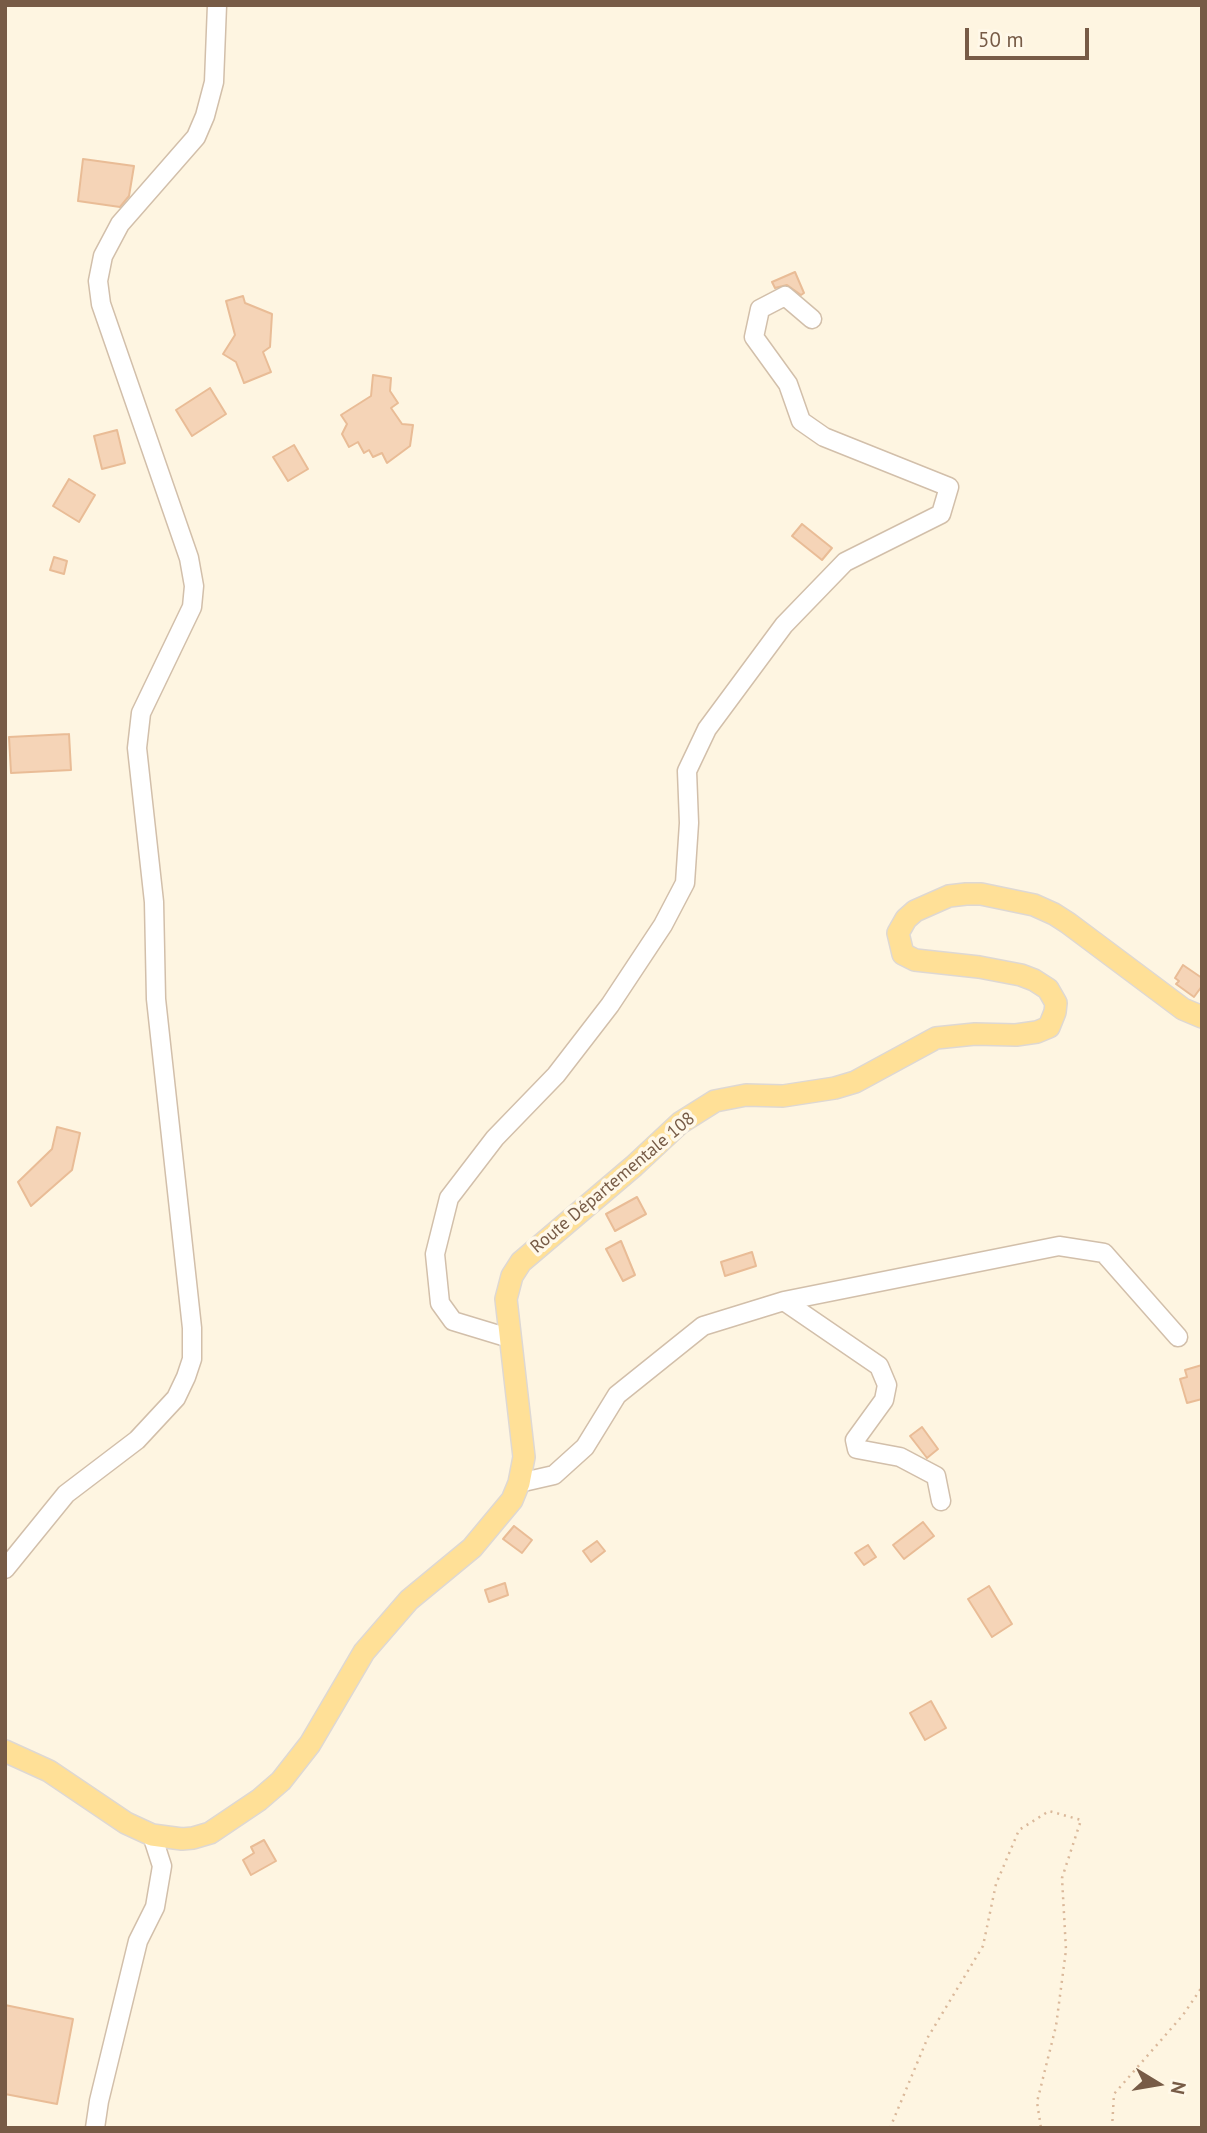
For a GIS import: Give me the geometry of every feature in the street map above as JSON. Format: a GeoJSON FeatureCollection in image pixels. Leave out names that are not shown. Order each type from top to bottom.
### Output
{"type":"FeatureCollection","features":[{"type":"Feature","properties":{"kind":"main road","name":"Route Départementale 108"},"geometry":{"type":"LineString","coordinates":[[5,1751],[49,1771],[126,1823],[152,1835],[182,1839],[210,1833],[259,1800],[281,1781],[310,1744],[364,1652],[409,1600],[472,1548],[505,1509],[519,1483],[524,1446],[507,1313],[508,1287],[521,1262],[625,1174],[680,1123],[715,1101],[746,1095],[783,1096],[835,1088],[855,1082],[936,1038],[975,1034],[1016,1035],[1049,1027],[1056,1003],[1048,989],[1034,980],[979,967],[915,960],[903,954],[898,938],[901,926],[915,911],[948,896],[981,894],[1034,905],[1055,914],[1183,1009],[1202,1017]]}},
{"type":"Feature","properties":{"kind":"street"},"geometry":{"type":"LineString","coordinates":[[5,1569],[66,1494],[137,1440],[176,1398],[192,1359],[192,1328],[156,999],[154,902],[137,748],[141,713],[192,607],[194,586],[189,558],[101,304],[98,281],[103,256],[120,224],[196,137],[214,82],[217,5]]}},
{"type":"Feature","properties":{"kind":"street"},"geometry":{"type":"LineString","coordinates":[[509,1338],[453,1321],[440,1303],[436,1254],[449,1198],[495,1138],[556,1075],[610,1005],[663,925],[685,883],[689,823],[687,771],[707,729],[784,625],[845,562],[890,542],[941,514],[949,487],[824,437],[801,421],[788,384],[754,337],[760,309],[785,296],[812,319]]}},
{"type":"Feature","properties":{"kind":"street"},"geometry":{"type":"LineString","coordinates":[[519,1483],[554,1475],[585,1447],[617,1395],[703,1326],[784,1301],[1059,1245],[1104,1253],[1178,1336]]}},
{"type":"Feature","properties":{"kind":"street"},"geometry":{"type":"LineString","coordinates":[[784,1301],[879,1366],[887,1385],[884,1400],[855,1440],[858,1449],[900,1457],[936,1476],[941,1501]]}},
{"type":"Feature","properties":{"kind":"street"},"geometry":{"type":"LineString","coordinates":[[95,2128],[99,2101],[138,1941],[155,1907],[162,1866],[152,1835]]}},
{"type":"Feature","properties":{"kind":"path"},"geometry":{"type":"LineString","coordinates":[[890,2128],[928,2037],[983,1945],[996,1884],[1019,1830],[1049,1811],[1081,1820],[1062,1878],[1066,1950],[1056,2026],[1037,2102],[1041,2128]]}},
{"type":"Feature","properties":{"kind":"path"},"geometry":{"type":"LineString","coordinates":[[1112,2128],[1114,2094],[1182,2015],[1202,1987]]}},
{"type":"Feature","properties":{"kind":"building"},"geometry":{"type":"Polygon","coordinates":[[[83,159],[134,166],[129,196],[120,207],[78,201],[83,159]]]}},
{"type":"Feature","properties":{"kind":"building"},"geometry":{"type":"Polygon","coordinates":[[[795,272],[804,293],[801,295],[787,285],[775,288],[772,282],[795,272]]]}},
{"type":"Feature","properties":{"kind":"building"},"geometry":{"type":"Polygon","coordinates":[[[243,296],[245,303],[272,314],[270,347],[263,352],[271,372],[244,383],[236,362],[223,354],[235,335],[226,301],[243,296]]]}},
{"type":"Feature","properties":{"kind":"building"},"geometry":{"type":"Polygon","coordinates":[[[373,375],[391,378],[390,391],[398,403],[391,408],[402,424],[413,425],[410,446],[387,463],[382,453],[373,457],[369,450],[364,453],[358,442],[349,447],[342,434],[347,424],[341,415],[371,396],[373,375]]]}},
{"type":"Feature","properties":{"kind":"building"},"geometry":{"type":"Polygon","coordinates":[[[210,388],[226,414],[192,436],[176,410],[210,388]]]}},
{"type":"Feature","properties":{"kind":"building"},"geometry":{"type":"Polygon","coordinates":[[[117,430],[125,463],[102,469],[94,436],[117,430]]]}},
{"type":"Feature","properties":{"kind":"building"},"geometry":{"type":"Polygon","coordinates":[[[294,445],[308,469],[288,481],[273,457],[294,445]]]}},
{"type":"Feature","properties":{"kind":"building"},"geometry":{"type":"Polygon","coordinates":[[[69,479],[95,495],[79,522],[53,506],[69,479]]]}},
{"type":"Feature","properties":{"kind":"building"},"geometry":{"type":"Polygon","coordinates":[[[802,524],[832,548],[822,560],[792,536],[802,524]]]}},
{"type":"Feature","properties":{"kind":"building"},"geometry":{"type":"Polygon","coordinates":[[[54,557],[67,561],[64,574],[50,570],[54,557]]]}},
{"type":"Feature","properties":{"kind":"building"},"geometry":{"type":"Polygon","coordinates":[[[69,734],[71,770],[11,773],[9,737],[69,734]]]}},
{"type":"Feature","properties":{"kind":"building"},"geometry":{"type":"Polygon","coordinates":[[[1183,965],[1202,978],[1202,986],[1194,997],[1176,984],[1179,981],[1175,978],[1183,965]]]}},
{"type":"Feature","properties":{"kind":"building"},"geometry":{"type":"Polygon","coordinates":[[[57,1127],[80,1133],[72,1170],[31,1206],[18,1182],[52,1149],[57,1127]]]}},
{"type":"Feature","properties":{"kind":"building"},"geometry":{"type":"Polygon","coordinates":[[[637,1197],[646,1214],[615,1231],[606,1214],[637,1197]]]}},
{"type":"Feature","properties":{"kind":"building"},"geometry":{"type":"Polygon","coordinates":[[[621,1241],[635,1275],[623,1281],[606,1249],[621,1241]]]}},
{"type":"Feature","properties":{"kind":"building"},"geometry":{"type":"Polygon","coordinates":[[[752,1252],[756,1266],[725,1276],[721,1262],[752,1252]]]}},
{"type":"Feature","properties":{"kind":"building"},"geometry":{"type":"Polygon","coordinates":[[[1202,1365],[1202,1399],[1187,1403],[1180,1379],[1187,1377],[1185,1370],[1202,1365]]]}},
{"type":"Feature","properties":{"kind":"building"},"geometry":{"type":"Polygon","coordinates":[[[922,1427],[938,1449],[927,1458],[910,1436],[922,1427]]]}},
{"type":"Feature","properties":{"kind":"building"},"geometry":{"type":"Polygon","coordinates":[[[923,1522],[934,1536],[904,1559],[893,1545],[923,1522]]]}},
{"type":"Feature","properties":{"kind":"building"},"geometry":{"type":"Polygon","coordinates":[[[514,1526],[532,1540],[522,1553],[503,1539],[514,1526]]]}},
{"type":"Feature","properties":{"kind":"building"},"geometry":{"type":"Polygon","coordinates":[[[597,1541],[605,1551],[591,1562],[583,1551],[597,1541]]]}},
{"type":"Feature","properties":{"kind":"building"},"geometry":{"type":"Polygon","coordinates":[[[868,1545],[876,1557],[864,1565],[855,1553],[868,1545]]]}},
{"type":"Feature","properties":{"kind":"building"},"geometry":{"type":"Polygon","coordinates":[[[505,1583],[508,1595],[489,1602],[485,1590],[505,1583]]]}},
{"type":"Feature","properties":{"kind":"building"},"geometry":{"type":"Polygon","coordinates":[[[989,1586],[1012,1624],[992,1637],[968,1599],[989,1586]]]}},
{"type":"Feature","properties":{"kind":"building"},"geometry":{"type":"Polygon","coordinates":[[[931,1701],[946,1728],[925,1740],[910,1713],[931,1701]]]}},
{"type":"Feature","properties":{"kind":"building"},"geometry":{"type":"Polygon","coordinates":[[[264,1840],[276,1861],[251,1875],[243,1860],[254,1853],[251,1847],[264,1840]]]}},
{"type":"Feature","properties":{"kind":"building"},"geometry":{"type":"Polygon","coordinates":[[[5,2005],[73,2019],[57,2104],[5,2094],[5,2005]]]}}]}
